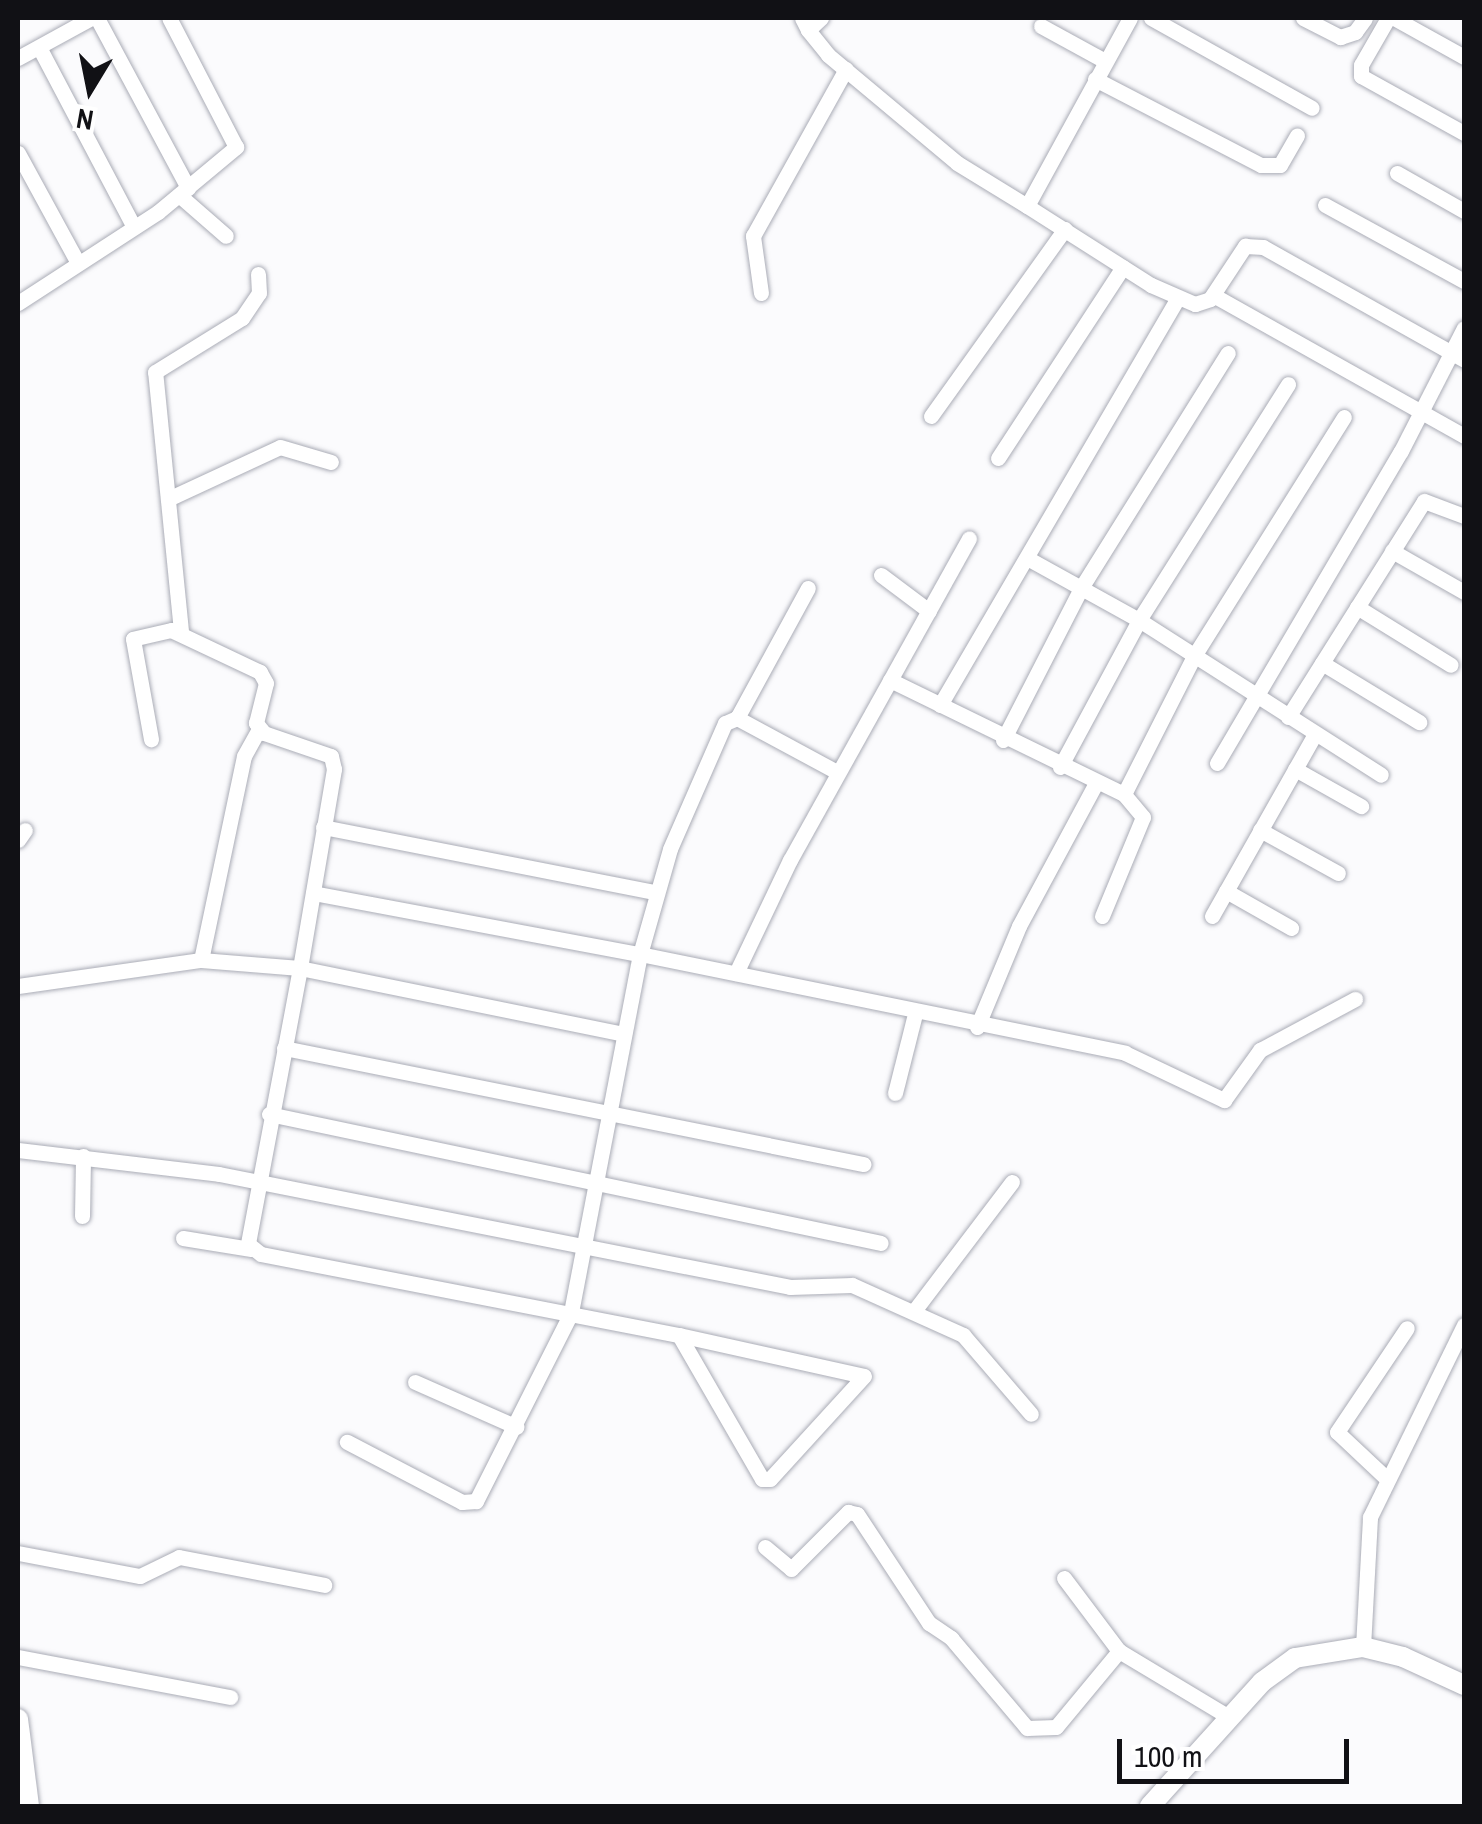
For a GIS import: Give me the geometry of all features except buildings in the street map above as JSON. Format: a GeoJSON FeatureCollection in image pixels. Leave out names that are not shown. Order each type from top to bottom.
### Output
{"type":"FeatureCollection","features":[{"type":"Feature","properties":{"kind":"street"},"geometry":{"type":"LineString","coordinates":[[18,58],[94,18],[184,192],[226,236]]}},
{"type":"Feature","properties":{"kind":"street"},"geometry":{"type":"LineString","coordinates":[[18,303],[184,192],[236,141],[169,18]]}},
{"type":"Feature","properties":{"kind":"street"},"geometry":{"type":"LineString","coordinates":[[821,18],[805,24],[846,69],[958,163],[1178,300],[1204,304],[1239,250],[1253,245],[1458,356]]}},
{"type":"Feature","properties":{"kind":"street"},"geometry":{"type":"LineString","coordinates":[[1027,206],[1130,18]]}},
{"type":"Feature","properties":{"kind":"street"},"geometry":{"type":"LineString","coordinates":[[1151,18],[1312,108]]}},
{"type":"Feature","properties":{"kind":"street"},"geometry":{"type":"LineString","coordinates":[[1303,18],[1340,37],[1355,32],[1365,18]]}},
{"type":"Feature","properties":{"kind":"street"},"geometry":{"type":"LineString","coordinates":[[1464,56],[1391,18],[1360,65],[1361,76],[1464,133]]}},
{"type":"Feature","properties":{"kind":"street"},"geometry":{"type":"LineString","coordinates":[[1041,26],[1106,61]]}},
{"type":"Feature","properties":{"kind":"street"},"geometry":{"type":"LineString","coordinates":[[40,49],[134,227]]}},
{"type":"Feature","properties":{"kind":"street"},"geometry":{"type":"LineString","coordinates":[[760,293],[753,236],[846,69]]}},
{"type":"Feature","properties":{"kind":"street"},"geometry":{"type":"LineString","coordinates":[[1096,78],[1260,165],[1280,165],[1297,136]]}},
{"type":"Feature","properties":{"kind":"street"},"geometry":{"type":"LineString","coordinates":[[18,153],[78,264]]}},
{"type":"Feature","properties":{"kind":"street"},"geometry":{"type":"LineString","coordinates":[[1397,173],[1464,211]]}},
{"type":"Feature","properties":{"kind":"street"},"geometry":{"type":"LineString","coordinates":[[1325,205],[1464,281]]}},
{"type":"Feature","properties":{"kind":"street"},"geometry":{"type":"LineString","coordinates":[[931,416],[1066,229]]}},
{"type":"Feature","properties":{"kind":"street"},"geometry":{"type":"LineString","coordinates":[[998,458],[1123,267]]}},
{"type":"Feature","properties":{"kind":"street"},"geometry":{"type":"LineString","coordinates":[[181,631],[155,372],[242,318],[259,294],[258,274]]}},
{"type":"Feature","properties":{"kind":"street"},"geometry":{"type":"LineString","coordinates":[[1213,295],[1464,436]]}},
{"type":"Feature","properties":{"kind":"street"},"geometry":{"type":"LineString","coordinates":[[940,705],[1178,300]]}},
{"type":"Feature","properties":{"kind":"street"},"geometry":{"type":"LineString","coordinates":[[1217,762],[1420,412],[1458,356],[1464,328]]}},
{"type":"Feature","properties":{"kind":"street"},"geometry":{"type":"LineString","coordinates":[[1003,740],[1081,588],[1228,353]]}},
{"type":"Feature","properties":{"kind":"street"},"geometry":{"type":"LineString","coordinates":[[1060,767],[1139,620],[1288,384]]}},
{"type":"Feature","properties":{"kind":"street"},"geometry":{"type":"LineString","coordinates":[[1124,794],[1194,656],[1344,417]]}},
{"type":"Feature","properties":{"kind":"street"},"geometry":{"type":"LineString","coordinates":[[168,500],[280,447],[332,462]]}},
{"type":"Feature","properties":{"kind":"street"},"geometry":{"type":"LineString","coordinates":[[1288,717],[1424,501],[1464,516]]}},
{"type":"Feature","properties":{"kind":"street"},"geometry":{"type":"LineString","coordinates":[[736,973],[837,772],[969,539]]}},
{"type":"Feature","properties":{"kind":"street"},"geometry":{"type":"LineString","coordinates":[[1392,551],[1464,592]]}},
{"type":"Feature","properties":{"kind":"street"},"geometry":{"type":"LineString","coordinates":[[1026,558],[1139,620],[1254,697],[1381,774]]}},
{"type":"Feature","properties":{"kind":"street"},"geometry":{"type":"LineString","coordinates":[[881,575],[930,611]]}},
{"type":"Feature","properties":{"kind":"street"},"geometry":{"type":"LineString","coordinates":[[347,1442],[470,1503],[517,1427],[571,1313],[594,1181],[655,892],[725,723],[737,718],[808,588]]}},
{"type":"Feature","properties":{"kind":"street"},"geometry":{"type":"LineString","coordinates":[[1357,607],[1452,664]]}},
{"type":"Feature","properties":{"kind":"street"},"geometry":{"type":"LineString","coordinates":[[151,738],[132,639],[181,631],[260,672],[266,683],[259,729],[244,756],[201,960]]}},
{"type":"Feature","properties":{"kind":"street"},"geometry":{"type":"LineString","coordinates":[[1322,663],[1419,722]]}},
{"type":"Feature","properties":{"kind":"street"},"geometry":{"type":"LineString","coordinates":[[890,680],[1095,786],[1124,794],[1140,808],[1142,824],[1102,916]]}},
{"type":"Feature","properties":{"kind":"street"},"geometry":{"type":"LineString","coordinates":[[737,718],[837,772]]}},
{"type":"Feature","properties":{"kind":"street"},"geometry":{"type":"LineString","coordinates":[[251,1249],[256,1182],[314,893],[331,756],[259,729]]}},
{"type":"Feature","properties":{"kind":"street"},"geometry":{"type":"LineString","coordinates":[[1212,916],[1315,734]]}},
{"type":"Feature","properties":{"kind":"street"},"geometry":{"type":"LineString","coordinates":[[1295,769],[1361,806]]}},
{"type":"Feature","properties":{"kind":"street"},"geometry":{"type":"LineString","coordinates":[[978,1027],[1019,926],[1095,786]]}},
{"type":"Feature","properties":{"kind":"street"},"geometry":{"type":"LineString","coordinates":[[323,828],[655,892]]}},
{"type":"Feature","properties":{"kind":"street"},"geometry":{"type":"LineString","coordinates":[[1260,830],[1338,873]]}},
{"type":"Feature","properties":{"kind":"street"},"geometry":{"type":"LineString","coordinates":[[1226,891],[1292,928]]}},
{"type":"Feature","properties":{"kind":"street"},"geometry":{"type":"LineString","coordinates":[[314,893],[736,973],[978,1027],[1142,1058],[1224,1100],[1260,1050],[1356,999]]}},
{"type":"Feature","properties":{"kind":"street"},"geometry":{"type":"LineString","coordinates":[[18,986],[201,960],[300,968],[624,1034]]}},
{"type":"Feature","properties":{"kind":"street"},"geometry":{"type":"LineString","coordinates":[[895,1093],[916,1014]]}},
{"type":"Feature","properties":{"kind":"street"},"geometry":{"type":"LineString","coordinates":[[284,1048],[863,1164]]}},
{"type":"Feature","properties":{"kind":"street"},"geometry":{"type":"LineString","coordinates":[[270,1114],[881,1243]]}},
{"type":"Feature","properties":{"kind":"street"},"geometry":{"type":"LineString","coordinates":[[18,1150],[256,1182],[790,1287],[852,1284],[963,1334],[1031,1414]]}},
{"type":"Feature","properties":{"kind":"street"},"geometry":{"type":"LineString","coordinates":[[82,1216],[83,1156]]}},
{"type":"Feature","properties":{"kind":"street"},"geometry":{"type":"LineString","coordinates":[[914,1311],[1012,1182]]}},
{"type":"Feature","properties":{"kind":"street"},"geometry":{"type":"LineString","coordinates":[[182,1238],[571,1313],[679,1335],[864,1376],[770,1479],[762,1480],[679,1335]]}},
{"type":"Feature","properties":{"kind":"street"},"geometry":{"type":"LineString","coordinates":[[1364,1647],[1366,1546],[1386,1478],[1464,1325]]}},
{"type":"Feature","properties":{"kind":"street"},"geometry":{"type":"LineString","coordinates":[[1386,1478],[1337,1432],[1406,1328]]}},
{"type":"Feature","properties":{"kind":"street"},"geometry":{"type":"LineString","coordinates":[[415,1382],[517,1427]]}},
{"type":"Feature","properties":{"kind":"street"},"geometry":{"type":"LineString","coordinates":[[766,1547],[790,1569],[848,1512],[857,1514],[929,1624],[951,1638],[1027,1728],[1056,1727],[1119,1651]]}},
{"type":"Feature","properties":{"kind":"street"},"geometry":{"type":"LineString","coordinates":[[18,1553],[140,1576],[179,1556],[324,1585]]}},
{"type":"Feature","properties":{"kind":"street"},"geometry":{"type":"LineString","coordinates":[[1064,1578],[1119,1651],[1229,1717]]}},
{"type":"Feature","properties":{"kind":"street"},"geometry":{"type":"LineString","coordinates":[[1150,1806],[1229,1717],[1295,1658],[1364,1647],[1403,1656],[1464,1686]]}},
{"type":"Feature","properties":{"kind":"street"},"geometry":{"type":"LineString","coordinates":[[18,1657],[230,1697]]}},
{"type":"Feature","properties":{"kind":"street"},"geometry":{"type":"LineString","coordinates":[[18,1719],[29,1806]]}}]}
